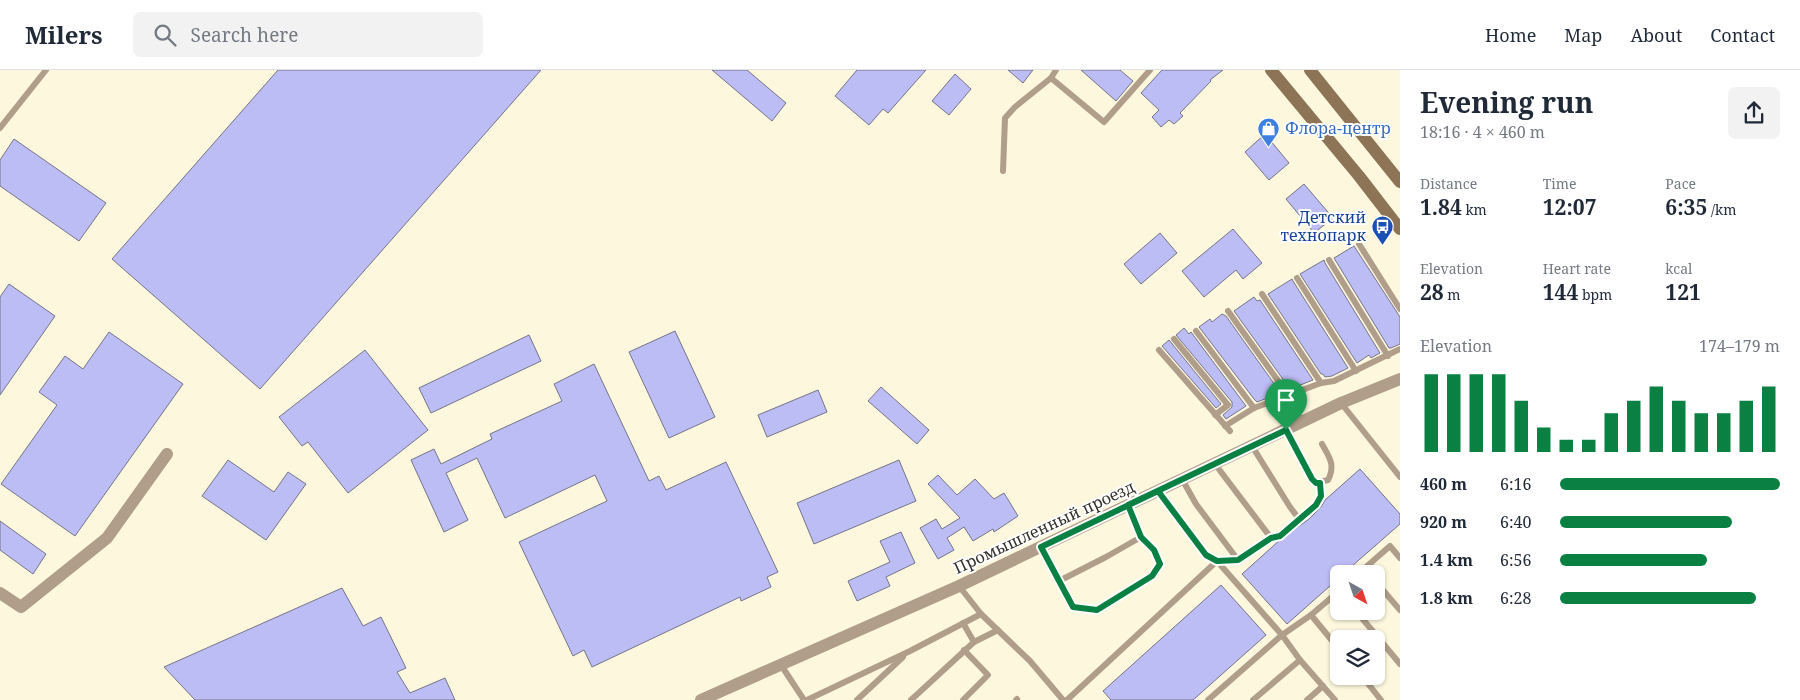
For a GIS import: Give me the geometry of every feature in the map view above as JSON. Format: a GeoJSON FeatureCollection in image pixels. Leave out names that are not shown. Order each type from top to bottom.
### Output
{"type":"FeatureCollection","features":[{"type":"Feature","properties":{"kind":"main road"},"geometry":{"type":"LineString","coordinates":[[1271,70],[1359,176],[1400,229]]}},
{"type":"Feature","properties":{"kind":"main road"},"geometry":{"type":"LineString","coordinates":[[1310,70],[1400,182]]}},
{"type":"Feature","properties":{"kind":"street","name":"Промышленный проезд"},"geometry":{"type":"LineString","coordinates":[[701,700],[959,586],[1341,403],[1400,379]]}},
{"type":"Feature","properties":{"kind":"street"},"geometry":{"type":"LineString","coordinates":[[0,593],[21,607],[107,538],[167,454]]}},
{"type":"Feature","properties":{"kind":"lane"},"geometry":{"type":"LineString","coordinates":[[0,128],[46,70]]}},
{"type":"Feature","properties":{"kind":"lane"},"geometry":{"type":"LineString","coordinates":[[1003,171],[1005,118],[1015,107],[1051,78],[1056,70]]}},
{"type":"Feature","properties":{"kind":"lane"},"geometry":{"type":"LineString","coordinates":[[1051,78],[1104,122],[1150,70]]}},
{"type":"Feature","properties":{"kind":"lane"},"geometry":{"type":"LineString","coordinates":[[1358,244],[1400,309]]}},
{"type":"Feature","properties":{"kind":"lane"},"geometry":{"type":"LineString","coordinates":[[1329,260],[1388,356]]}},
{"type":"Feature","properties":{"kind":"lane"},"geometry":{"type":"LineString","coordinates":[[1296,278],[1356,371]]}},
{"type":"Feature","properties":{"kind":"lane"},"geometry":{"type":"LineString","coordinates":[[1262,294],[1321,383]]}},
{"type":"Feature","properties":{"kind":"lane"},"geometry":{"type":"LineString","coordinates":[[1228,312],[1289,396],[1302,422]]}},
{"type":"Feature","properties":{"kind":"lane"},"geometry":{"type":"LineString","coordinates":[[1196,331],[1254,408]]}},
{"type":"Feature","properties":{"kind":"lane"},"geometry":{"type":"LineString","coordinates":[[1174,340],[1228,405],[1215,415]]}},
{"type":"Feature","properties":{"kind":"lane"},"geometry":{"type":"LineString","coordinates":[[1159,350],[1227,428],[1254,408],[1321,383],[1334,381],[1400,349]]}},
{"type":"Feature","properties":{"kind":"lane"},"geometry":{"type":"LineString","coordinates":[[1341,403],[1400,477]]}},
{"type":"Feature","properties":{"kind":"lane"},"geometry":{"type":"LineString","coordinates":[[1286,430],[1312,479],[1316,483],[1328,480],[1332,472],[1331,462],[1322,444]]}},
{"type":"Feature","properties":{"kind":"lane"},"geometry":{"type":"LineString","coordinates":[[1252,446],[1290,507],[1300,519]]}},
{"type":"Feature","properties":{"kind":"lane"},"geometry":{"type":"LineString","coordinates":[[1215,464],[1271,538]]}},
{"type":"Feature","properties":{"kind":"lane"},"geometry":{"type":"LineString","coordinates":[[1182,479],[1196,504],[1238,560]]}},
{"type":"Feature","properties":{"kind":"lane"},"geometry":{"type":"LineString","coordinates":[[959,586],[981,614],[1030,661],[1065,700],[1217,561],[1238,560],[1271,538],[1280,536],[1300,519],[1319,501],[1321,496],[1320,483]]}},
{"type":"Feature","properties":{"kind":"lane"},"geometry":{"type":"LineString","coordinates":[[1158,491],[1206,555],[1217,561],[1335,700]]}},
{"type":"Feature","properties":{"kind":"lane"},"geometry":{"type":"LineString","coordinates":[[1041,547],[1073,607],[1097,610],[1152,576],[1160,564],[1154,550],[1141,537],[1128,505]]}},
{"type":"Feature","properties":{"kind":"lane"},"geometry":{"type":"LineString","coordinates":[[1059,581],[1141,537]]}},
{"type":"Feature","properties":{"kind":"lane"},"geometry":{"type":"LineString","coordinates":[[1373,565],[1390,546],[1399,554]]}},
{"type":"Feature","properties":{"kind":"lane"},"geometry":{"type":"LineString","coordinates":[[1385,592],[1400,610]]}},
{"type":"Feature","properties":{"kind":"lane"},"geometry":{"type":"LineString","coordinates":[[1208,700],[1282,636],[1330,599]]}},
{"type":"Feature","properties":{"kind":"lane"},"geometry":{"type":"LineString","coordinates":[[781,665],[806,700],[910,651],[981,614]]}},
{"type":"Feature","properties":{"kind":"lane"},"geometry":{"type":"LineString","coordinates":[[1311,615],[1330,638]]}},
{"type":"Feature","properties":{"kind":"lane"},"geometry":{"type":"LineString","coordinates":[[1363,620],[1400,664]]}},
{"type":"Feature","properties":{"kind":"lane"},"geometry":{"type":"LineString","coordinates":[[963,623],[974,642]]}},
{"type":"Feature","properties":{"kind":"lane"},"geometry":{"type":"LineString","coordinates":[[911,700],[964,650],[974,642],[998,630]]}},
{"type":"Feature","properties":{"kind":"lane"},"geometry":{"type":"LineString","coordinates":[[963,700],[988,675],[964,650]]}},
{"type":"Feature","properties":{"kind":"lane"},"geometry":{"type":"LineString","coordinates":[[857,700],[910,651]]}},
{"type":"Feature","properties":{"kind":"lane"},"geometry":{"type":"LineString","coordinates":[[1253,700],[1300,660]]}},
{"type":"Feature","properties":{"kind":"lane"},"geometry":{"type":"LineString","coordinates":[[1369,685],[1381,700]]}},
{"type":"Feature","properties":{"kind":"lane"},"geometry":{"type":"LineString","coordinates":[[1307,700],[1323,686]]}},
{"type":"Feature","properties":{"kind":"building"},"geometry":{"type":"Polygon","coordinates":[[[278,70],[541,70],[260,389],[112,259],[278,70]]]}},
{"type":"Feature","properties":{"kind":"building"},"geometry":{"type":"Polygon","coordinates":[[[712,70],[747,70],[786,103],[772,121],[712,70]]]}},
{"type":"Feature","properties":{"kind":"building"},"geometry":{"type":"Polygon","coordinates":[[[857,70],[926,70],[888,113],[883,109],[869,125],[835,96],[857,70]]]}},
{"type":"Feature","properties":{"kind":"building"},"geometry":{"type":"Polygon","coordinates":[[[1008,70],[1033,70],[1023,83],[1008,70]]]}},
{"type":"Feature","properties":{"kind":"building"},"geometry":{"type":"Polygon","coordinates":[[[1081,70],[1120,70],[1133,81],[1116,101],[1081,70]]]}},
{"type":"Feature","properties":{"kind":"building"},"geometry":{"type":"Polygon","coordinates":[[[1162,70],[1223,70],[1210,80],[1180,113],[1183,116],[1174,124],[1169,120],[1161,127],[1152,117],[1159,110],[1141,93],[1162,70]]]}},
{"type":"Feature","properties":{"kind":"building"},"geometry":{"type":"Polygon","coordinates":[[[955,74],[971,89],[949,115],[932,101],[955,74]]]}},
{"type":"Feature","properties":{"kind":"building"},"geometry":{"type":"Polygon","coordinates":[[[1265,134],[1289,163],[1269,180],[1245,152],[1265,134]]]}},
{"type":"Feature","properties":{"kind":"building"},"geometry":{"type":"Polygon","coordinates":[[[14,139],[106,203],[79,241],[0,186],[0,160],[14,139]]]}},
{"type":"Feature","properties":{"kind":"building"},"geometry":{"type":"Polygon","coordinates":[[[1304,184],[1333,218],[1314,233],[1286,199],[1304,184]]]}},
{"type":"Feature","properties":{"kind":"building"},"geometry":{"type":"Polygon","coordinates":[[[1233,229],[1262,263],[1243,279],[1236,270],[1204,297],[1182,271],[1233,229]]]}},
{"type":"Feature","properties":{"kind":"building"},"geometry":{"type":"Polygon","coordinates":[[[1160,233],[1177,253],[1141,284],[1124,264],[1160,233]]]}},
{"type":"Feature","properties":{"kind":"building"},"geometry":{"type":"Polygon","coordinates":[[[1354,246],[1400,317],[1400,344],[1391,348],[1389,348],[1334,258],[1354,246]]]}},
{"type":"Feature","properties":{"kind":"building"},"geometry":{"type":"Polygon","coordinates":[[[1324,260],[1380,353],[1371,358],[1369,355],[1357,363],[1300,274],[1324,260]]]}},
{"type":"Feature","properties":{"kind":"building"},"geometry":{"type":"Polygon","coordinates":[[[1292,279],[1348,368],[1332,376],[1325,377],[1321,374],[1268,294],[1292,279]]]}},
{"type":"Feature","properties":{"kind":"building"},"geometry":{"type":"Polygon","coordinates":[[[9,284],[55,316],[0,395],[0,297],[9,284]]]}},
{"type":"Feature","properties":{"kind":"building"},"geometry":{"type":"Polygon","coordinates":[[[1254,297],[1257,301],[1260,300],[1313,380],[1290,389],[1234,311],[1254,297]]]}},
{"type":"Feature","properties":{"kind":"building"},"geometry":{"type":"Polygon","coordinates":[[[1222,314],[1226,316],[1280,392],[1278,394],[1257,402],[1199,327],[1210,319],[1212,322],[1222,314]]]}},
{"type":"Feature","properties":{"kind":"building"},"geometry":{"type":"Polygon","coordinates":[[[1184,328],[1189,334],[1191,332],[1246,406],[1226,419],[1223,415],[1232,407],[1232,402],[1176,335],[1184,328]]]}},
{"type":"Feature","properties":{"kind":"building"},"geometry":{"type":"Polygon","coordinates":[[[675,331],[715,417],[669,438],[629,352],[675,331]]]}},
{"type":"Feature","properties":{"kind":"building"},"geometry":{"type":"Polygon","coordinates":[[[109,332],[183,384],[75,536],[1,484],[57,405],[39,392],[65,356],[83,369],[109,332]]]}},
{"type":"Feature","properties":{"kind":"building"},"geometry":{"type":"Polygon","coordinates":[[[529,335],[541,361],[431,413],[419,388],[529,335]]]}},
{"type":"Feature","properties":{"kind":"building"},"geometry":{"type":"Polygon","coordinates":[[[1169,340],[1221,404],[1216,408],[1162,346],[1169,340]]]}},
{"type":"Feature","properties":{"kind":"building"},"geometry":{"type":"Polygon","coordinates":[[[365,350],[428,430],[348,493],[308,442],[302,446],[279,417],[365,350]]]}},
{"type":"Feature","properties":{"kind":"building"},"geometry":{"type":"Polygon","coordinates":[[[594,364],[649,481],[659,476],[666,490],[726,462],[778,572],[767,577],[771,587],[741,601],[740,597],[592,667],[584,650],[573,656],[519,542],[607,501],[595,475],[505,518],[477,458],[446,473],[468,520],[444,532],[411,460],[434,449],[441,464],[492,439],[490,434],[562,401],[554,384],[594,364]]]}},
{"type":"Feature","properties":{"kind":"building"},"geometry":{"type":"Polygon","coordinates":[[[881,387],[929,430],[917,444],[868,401],[881,387]]]}},
{"type":"Feature","properties":{"kind":"building"},"geometry":{"type":"Polygon","coordinates":[[[818,390],[827,412],[767,437],[758,415],[818,390]]]}},
{"type":"Feature","properties":{"kind":"building"},"geometry":{"type":"Polygon","coordinates":[[[228,460],[274,492],[288,472],[306,484],[266,540],[202,496],[228,460]]]}},
{"type":"Feature","properties":{"kind":"building"},"geometry":{"type":"Polygon","coordinates":[[[899,460],[916,501],[814,544],[797,503],[899,460]]]}},
{"type":"Feature","properties":{"kind":"building"},"geometry":{"type":"Polygon","coordinates":[[[1360,469],[1400,514],[1400,524],[1353,565],[1330,565],[1330,586],[1287,624],[1242,574],[1281,539],[1309,519],[1325,500],[1360,469]]]}},
{"type":"Feature","properties":{"kind":"building"},"geometry":{"type":"Polygon","coordinates":[[[938,475],[957,495],[975,479],[994,499],[1004,493],[1018,516],[994,532],[993,529],[973,541],[964,527],[947,538],[954,550],[938,559],[920,528],[936,519],[942,529],[960,518],[928,484],[938,475]]]}},
{"type":"Feature","properties":{"kind":"building"},"geometry":{"type":"Polygon","coordinates":[[[0,521],[46,554],[33,574],[0,550],[0,521]]]}},
{"type":"Feature","properties":{"kind":"building"},"geometry":{"type":"Polygon","coordinates":[[[901,532],[915,563],[886,577],[890,586],[857,601],[848,581],[890,562],[880,541],[901,532]]]}},
{"type":"Feature","properties":{"kind":"building"},"geometry":{"type":"Polygon","coordinates":[[[1221,585],[1266,635],[1193,700],[1111,700],[1103,691],[1221,585]]]}},
{"type":"Feature","properties":{"kind":"building"},"geometry":{"type":"Polygon","coordinates":[[[342,588],[363,626],[381,617],[406,668],[397,672],[410,693],[445,678],[455,700],[195,700],[164,667],[342,588]]]}},
{"type":"Feature","properties":{"kind":"place","name":"Флора-центр"},"geometry":{"type":"Point","coordinates":[1269,147]}},
{"type":"Feature","properties":{"kind":"place","name":"Детский технопарк"},"geometry":{"type":"Point","coordinates":[1382,245]}},
{"type":"Feature","properties":{"kind":"route"},"geometry":{"type":"LineString","coordinates":[[1286,430],[1128,505],[1141,537],[1154,550],[1160,564],[1152,576],[1097,610],[1073,607],[1041,547],[1084,526],[1128,505],[1158,491],[1206,555],[1217,561],[1238,560],[1271,538],[1280,536],[1316,505],[1321,496],[1320,483],[1316,483],[1312,479],[1286,430]]}}]}
